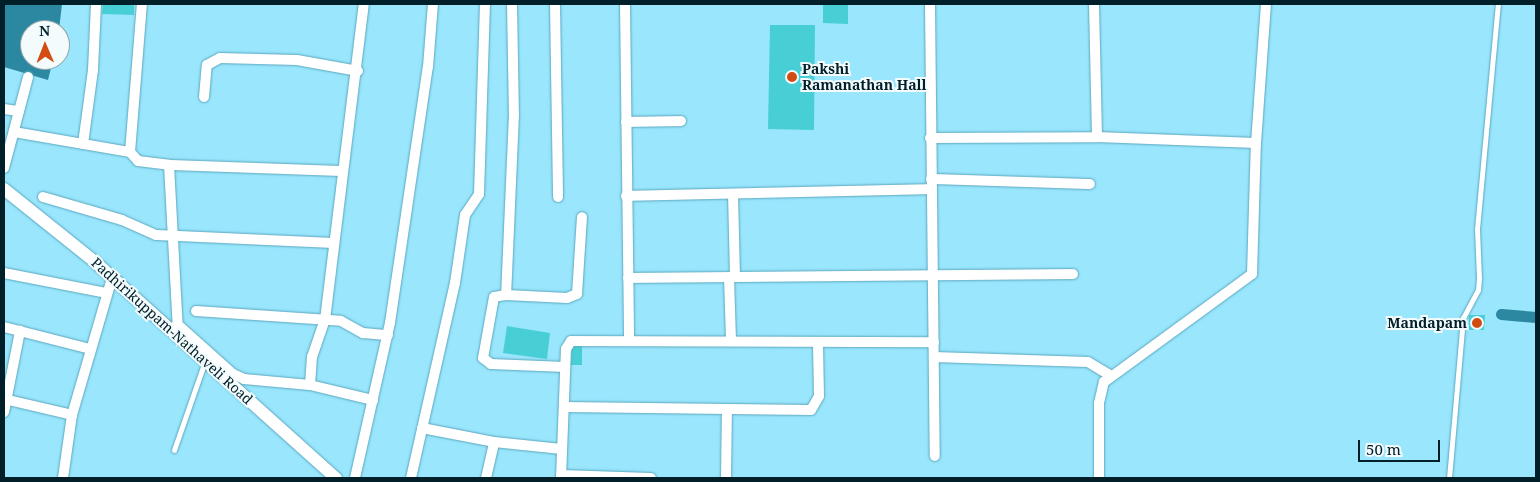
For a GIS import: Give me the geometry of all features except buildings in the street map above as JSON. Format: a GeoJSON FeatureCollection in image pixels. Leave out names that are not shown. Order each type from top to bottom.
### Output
{"type":"FeatureCollection","features":[{"type":"Feature","properties":{"kind":"street"},"geometry":{"type":"LineString","coordinates":[[83,144],[93,70],[96,4]]}},
{"type":"Feature","properties":{"kind":"street"},"geometry":{"type":"LineString","coordinates":[[130,152],[142,4]]}},
{"type":"Feature","properties":{"kind":"street"},"geometry":{"type":"LineString","coordinates":[[310,385],[312,357],[325,320],[343,171],[358,71],[364,4]]}},
{"type":"Feature","properties":{"kind":"street"},"geometry":{"type":"LineString","coordinates":[[355,478],[388,335],[428,67],[433,4]]}},
{"type":"Feature","properties":{"kind":"street"},"geometry":{"type":"LineString","coordinates":[[411,478],[455,283],[465,214],[479,194],[485,4]]}},
{"type":"Feature","properties":{"kind":"street"},"geometry":{"type":"LineString","coordinates":[[506,295],[514,114],[512,4]]}},
{"type":"Feature","properties":{"kind":"street"},"geometry":{"type":"LineString","coordinates":[[555,4],[558,198]]}},
{"type":"Feature","properties":{"kind":"street"},"geometry":{"type":"LineString","coordinates":[[625,4],[629,340]]}},
{"type":"Feature","properties":{"kind":"street"},"geometry":{"type":"LineString","coordinates":[[930,4],[935,456]]}},
{"type":"Feature","properties":{"kind":"street"},"geometry":{"type":"LineString","coordinates":[[1094,4],[1097,137]]}},
{"type":"Feature","properties":{"kind":"street"},"geometry":{"type":"LineString","coordinates":[[1099,478],[1098,403],[1100,391],[1108,373],[1253,268],[1256,143],[1266,4]]}},
{"type":"Feature","properties":{"kind":"street"},"geometry":{"type":"LineString","coordinates":[[204,97],[206,65],[220,58],[297,60],[358,71]]}},
{"type":"Feature","properties":{"kind":"street"},"geometry":{"type":"LineString","coordinates":[[4,168],[28,77]]}},
{"type":"Feature","properties":{"kind":"street"},"geometry":{"type":"LineString","coordinates":[[4,108],[19,111]]}},
{"type":"Feature","properties":{"kind":"street"},"geometry":{"type":"LineString","coordinates":[[626,122],[680,121]]}},
{"type":"Feature","properties":{"kind":"street"},"geometry":{"type":"LineString","coordinates":[[14,132],[130,152],[138,161],[169,165],[343,171]]}},
{"type":"Feature","properties":{"kind":"street"},"geometry":{"type":"LineString","coordinates":[[930,138],[1097,137],[1256,143]]}},
{"type":"Feature","properties":{"kind":"street"},"geometry":{"type":"LineString","coordinates":[[169,165],[178,331],[233,374],[244,379],[310,385],[373,400]]}},
{"type":"Feature","properties":{"kind":"street"},"geometry":{"type":"LineString","coordinates":[[626,196],[733,194],[931,184],[1090,184]]}},
{"type":"Feature","properties":{"kind":"street","name":"Padhirikuppam-Nathaveli Road"},"geometry":{"type":"LineString","coordinates":[[4,190],[178,331],[205,361],[336,478]]}},
{"type":"Feature","properties":{"kind":"street"},"geometry":{"type":"LineString","coordinates":[[731,342],[733,194]]}},
{"type":"Feature","properties":{"kind":"street"},"geometry":{"type":"LineString","coordinates":[[43,197],[122,220],[148,233],[174,236],[334,243]]}},
{"type":"Feature","properties":{"kind":"street"},"geometry":{"type":"LineString","coordinates":[[565,367],[491,364],[483,358],[494,297],[506,295],[567,298],[577,294],[582,217]]}},
{"type":"Feature","properties":{"kind":"street"},"geometry":{"type":"LineString","coordinates":[[4,273],[107,293]]}},
{"type":"Feature","properties":{"kind":"street"},"geometry":{"type":"LineString","coordinates":[[628,278],[1073,274]]}},
{"type":"Feature","properties":{"kind":"street"},"geometry":{"type":"LineString","coordinates":[[63,478],[72,415],[112,278]]}},
{"type":"Feature","properties":{"kind":"street"},"geometry":{"type":"LineString","coordinates":[[196,310],[348,322],[368,335],[388,335]]}},
{"type":"Feature","properties":{"kind":"street"},"geometry":{"type":"LineString","coordinates":[[4,327],[90,349]]}},
{"type":"Feature","properties":{"kind":"street"},"geometry":{"type":"LineString","coordinates":[[4,412],[5,399],[20,331]]}},
{"type":"Feature","properties":{"kind":"street"},"geometry":{"type":"LineString","coordinates":[[651,478],[561,476],[565,367],[570,341],[934,342]]}},
{"type":"Feature","properties":{"kind":"street"},"geometry":{"type":"LineString","coordinates":[[564,407],[811,410],[819,396],[818,342]]}},
{"type":"Feature","properties":{"kind":"street"},"geometry":{"type":"LineString","coordinates":[[934,357],[1088,362],[1108,373]]}},
{"type":"Feature","properties":{"kind":"street"},"geometry":{"type":"LineString","coordinates":[[5,399],[72,415]]}},
{"type":"Feature","properties":{"kind":"street"},"geometry":{"type":"LineString","coordinates":[[726,478],[727,409]]}},
{"type":"Feature","properties":{"kind":"street"},"geometry":{"type":"LineString","coordinates":[[422,428],[494,442],[562,449]]}},
{"type":"Feature","properties":{"kind":"street"},"geometry":{"type":"LineString","coordinates":[[486,478],[494,442]]}},
{"type":"Feature","properties":{"kind":"lane"},"geometry":{"type":"LineString","coordinates":[[1448,478],[1463,318],[1476,294],[1477,229],[1498,4]]}},
{"type":"Feature","properties":{"kind":"lane"},"geometry":{"type":"LineString","coordinates":[[174,450],[205,361]]}},
{"type":"Feature","properties":{"kind":"water"},"geometry":{"type":"Polygon","coordinates":[[[4,4],[62,4],[60,20],[20,20],[20,70],[50,70],[48,80],[4,67],[4,4]]]}},
{"type":"Feature","properties":{"kind":"waterway"},"geometry":{"type":"LineString","coordinates":[[1501,314],[1536,317]]}},
{"type":"Feature","properties":{"kind":"place","name":"Pakshi Ramanathan Hall"},"geometry":{"type":"Point","coordinates":[792,77]}},
{"type":"Feature","properties":{"kind":"place","name":"Mandapam"},"geometry":{"type":"Point","coordinates":[1477,323]}}]}
